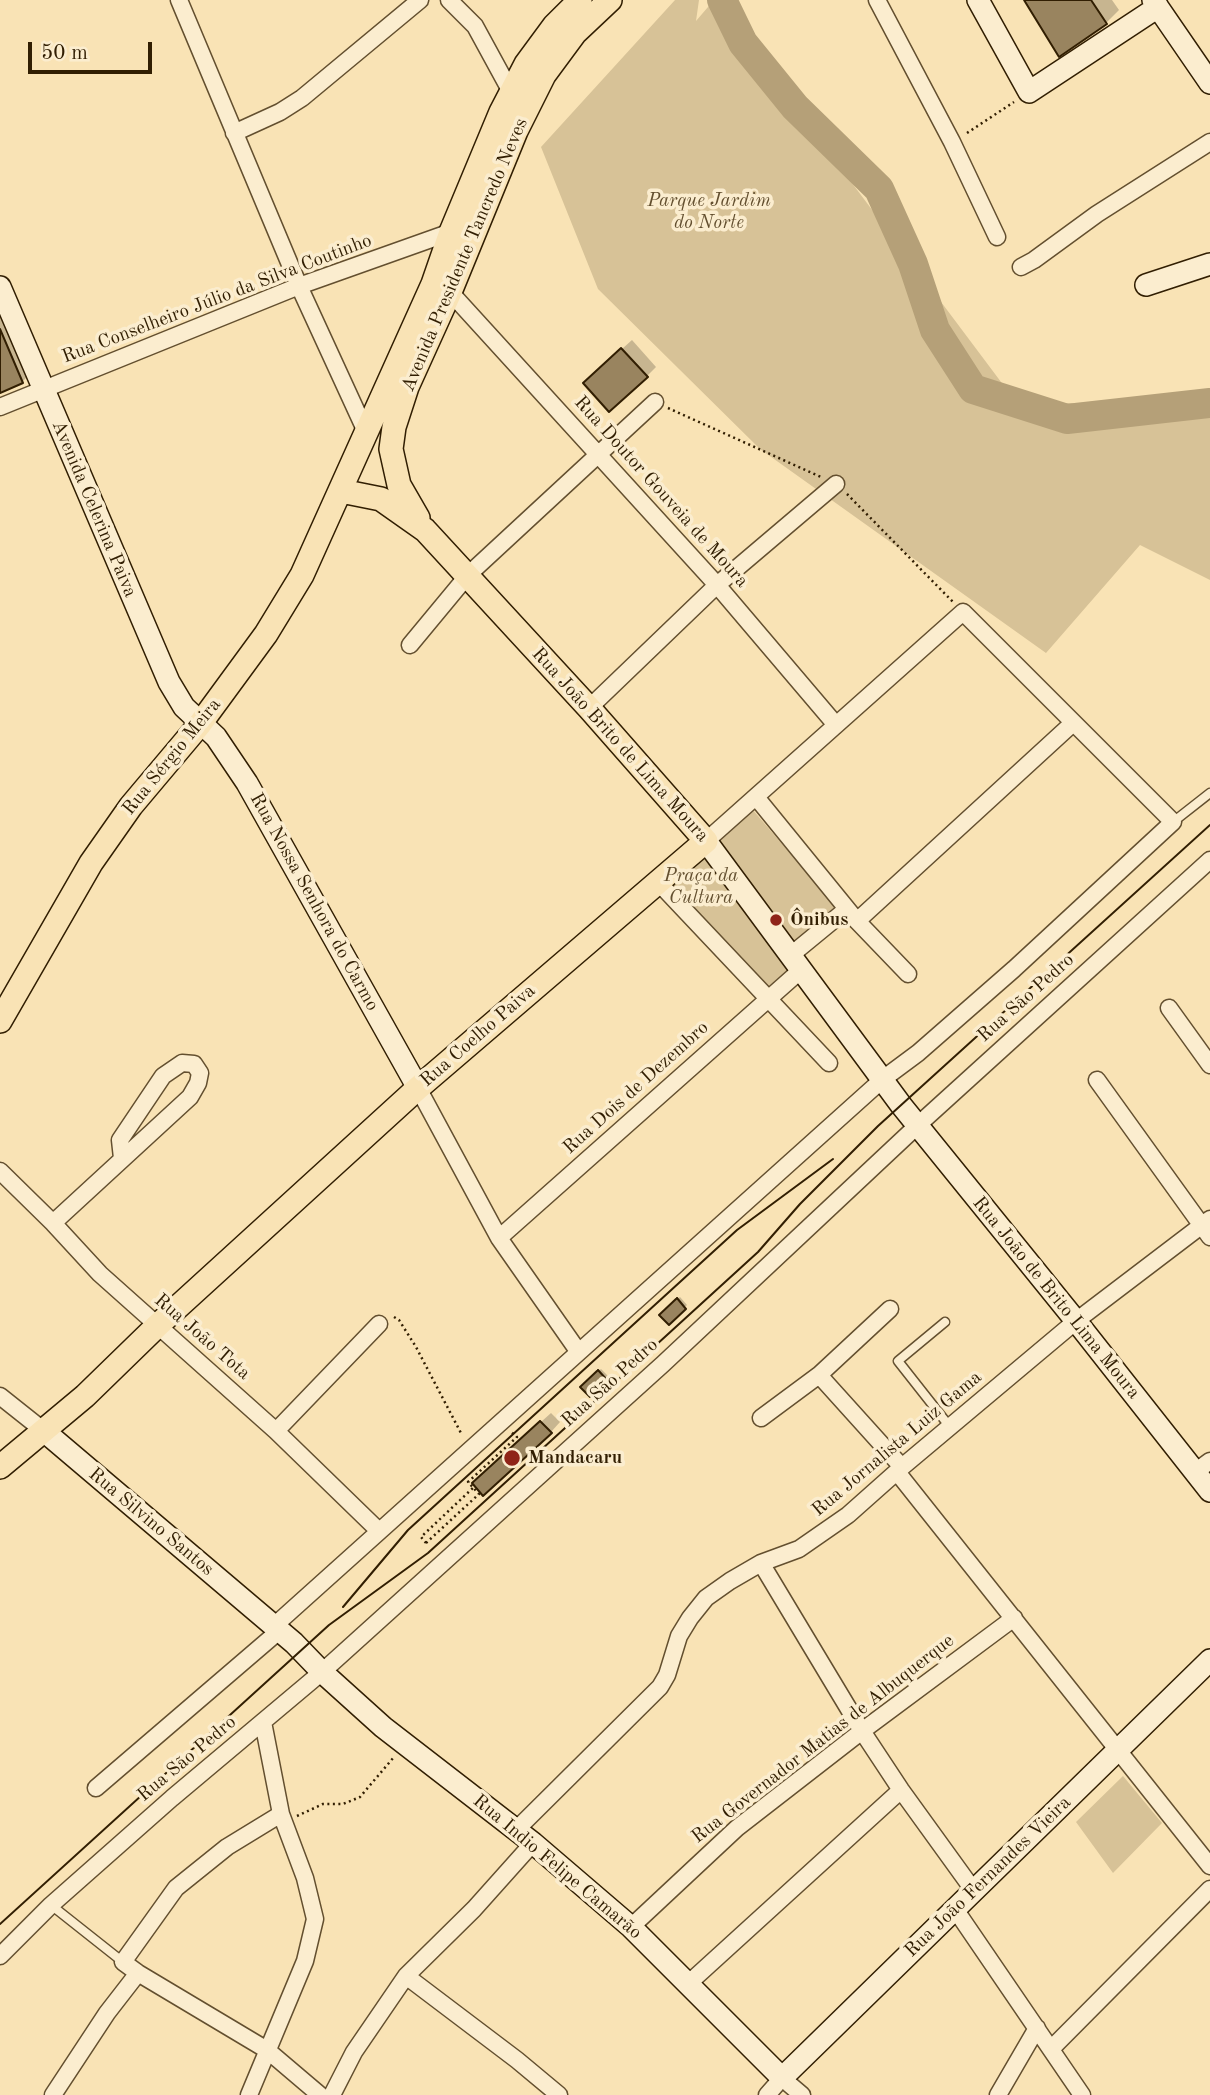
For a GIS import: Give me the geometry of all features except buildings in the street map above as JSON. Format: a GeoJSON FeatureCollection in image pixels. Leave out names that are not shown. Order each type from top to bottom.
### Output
{"type":"FeatureCollection","features":[{"type":"Feature","properties":{"kind":"main road","name":"Avenida Presidente Tancredo Neves"},"geometry":{"type":"LineString","coordinates":[[341,491],[433,284],[450,232],[512,92],[526,64],[554,26],[580,0]]}},
{"type":"Feature","properties":{"kind":"main road","name":"Avenida Presidente Tancredo Neves"},"geometry":{"type":"LineString","coordinates":[[425,530],[399,485],[391,449],[394,428],[408,387],[516,131],[544,75],[575,33],[610,0]]}},
{"type":"Feature","properties":{"kind":"main road"},"geometry":{"type":"LineString","coordinates":[[341,491],[381,499],[425,530]]}},
{"type":"Feature","properties":{"kind":"main road","name":"Rua Sérgio Meira"},"geometry":{"type":"LineString","coordinates":[[0,1020],[91,863],[131,806],[200,724],[266,634],[302,575],[341,491]]}},
{"type":"Feature","properties":{"kind":"main road","name":"Rua João Brito de Lima Moura"},"geometry":{"type":"LineString","coordinates":[[425,530],[589,708],[706,841]]}},
{"type":"Feature","properties":{"kind":"main road","name":"Rua Coelho Paiva"},"geometry":{"type":"LineString","coordinates":[[0,1467],[85,1396],[158,1325],[418,1088],[706,841]]}},
{"type":"Feature","properties":{"kind":"street"},"geometry":{"type":"LineString","coordinates":[[179,0],[299,286],[367,433]]}},
{"type":"Feature","properties":{"kind":"street"},"geometry":{"type":"LineString","coordinates":[[234,133],[280,112],[302,97],[420,0]]}},
{"type":"Feature","properties":{"kind":"street"},"geometry":{"type":"LineString","coordinates":[[449,0],[475,26],[512,92]]}},
{"type":"Feature","properties":{"kind":"street"},"geometry":{"type":"LineString","coordinates":[[877,0],[953,142],[997,237]]}},
{"type":"Feature","properties":{"kind":"street"},"geometry":{"type":"LineString","coordinates":[[978,0],[1029,92],[1159,2],[1210,83]]}},
{"type":"Feature","properties":{"kind":"street"},"geometry":{"type":"LineString","coordinates":[[1021,267],[1097,214],[1210,142]]}},
{"type":"Feature","properties":{"kind":"street","name":"Rua Conselheiro Júlio da Silva Coutinho"},"geometry":{"type":"LineString","coordinates":[[0,407],[299,286],[450,232]]}},
{"type":"Feature","properties":{"kind":"street"},"geometry":{"type":"LineString","coordinates":[[1146,285],[1210,264]]}},
{"type":"Feature","properties":{"kind":"street","name":"Avenida Celerina Paiva"},"geometry":{"type":"LineString","coordinates":[[0,287],[169,682],[184,707],[200,724]]}},
{"type":"Feature","properties":{"kind":"street","name":"Rua Doutor Gouveia de Moura"},"geometry":{"type":"LineString","coordinates":[[450,292],[718,585],[836,725]]}},
{"type":"Feature","properties":{"kind":"street"},"geometry":{"type":"LineString","coordinates":[[410,645],[468,575],[655,402]]}},
{"type":"Feature","properties":{"kind":"street"},"geometry":{"type":"LineString","coordinates":[[589,708],[718,585],[836,484]]}},
{"type":"Feature","properties":{"kind":"street","name":"Rua Coelho Paiva"},"geometry":{"type":"LineString","coordinates":[[706,841],[963,612],[1073,723]]}},
{"type":"Feature","properties":{"kind":"street"},"geometry":{"type":"LineString","coordinates":[[1073,723],[1173,822]]}},
{"type":"Feature","properties":{"kind":"street","name":"Rua Dois de Dezembro"},"geometry":{"type":"LineString","coordinates":[[499,1238],[767,999],[796,962],[1073,723]]}},
{"type":"Feature","properties":{"kind":"street","name":"Rua Nossa Senhora do Carmo"},"geometry":{"type":"LineString","coordinates":[[200,724],[216,737],[247,783],[418,1088]]}},
{"type":"Feature","properties":{"kind":"street"},"geometry":{"type":"LineString","coordinates":[[755,797],[852,915],[908,974]]}},
{"type":"Feature","properties":{"kind":"street","name":"Rua São Pedro"},"geometry":{"type":"LineString","coordinates":[[96,1788],[277,1628],[379,1531],[578,1351],[883,1079],[918,1053],[1014,968],[1173,822]]}},
{"type":"Feature","properties":{"kind":"street","name":"Rua João Brito de Lima Moura"},"geometry":{"type":"LineString","coordinates":[[706,841],[901,1105]]}},
{"type":"Feature","properties":{"kind":"street","name":"Rua São Pedro"},"geometry":{"type":"LineString","coordinates":[[0,1956],[51,1905],[322,1672],[1210,861]]}},
{"type":"Feature","properties":{"kind":"street"},"geometry":{"type":"LineString","coordinates":[[658,882],[829,1063]]}},
{"type":"Feature","properties":{"kind":"street"},"geometry":{"type":"LineString","coordinates":[[1169,1008],[1210,1065]]}},
{"type":"Feature","properties":{"kind":"street"},"geometry":{"type":"LineString","coordinates":[[53,1223],[190,1097],[200,1073],[194,1064],[182,1063],[163,1076],[120,1140],[122,1158]]}},
{"type":"Feature","properties":{"kind":"street"},"geometry":{"type":"LineString","coordinates":[[1097,1080],[1207,1227]]}},
{"type":"Feature","properties":{"kind":"street"},"geometry":{"type":"LineString","coordinates":[[418,1088],[499,1238],[578,1351]]}},
{"type":"Feature","properties":{"kind":"street","name":"Rua João de Brito Lima Moura"},"geometry":{"type":"LineString","coordinates":[[901,1105],[1076,1321],[1203,1466],[1210,1492]]}},
{"type":"Feature","properties":{"kind":"street","name":"Rua João Tota"},"geometry":{"type":"LineString","coordinates":[[0,1171],[100,1274],[276,1431],[379,1531]]}},
{"type":"Feature","properties":{"kind":"street","name":"Rua Jornalista Luiz Gama"},"geometry":{"type":"LineString","coordinates":[[332,2095],[354,2052],[406,1976],[474,1909],[524,1837],[660,1687],[667,1675],[679,1636],[706,1598],[761,1563],[789,1553],[822,1534],[848,1515],[1076,1321],[1207,1227]]}},
{"type":"Feature","properties":{"kind":"street"},"geometry":{"type":"LineString","coordinates":[[761,1418],[819,1375],[890,1309]]}},
{"type":"Feature","properties":{"kind":"street"},"geometry":{"type":"LineString","coordinates":[[276,1431],[379,1324]]}},
{"type":"Feature","properties":{"kind":"street"},"geometry":{"type":"LineString","coordinates":[[819,1375],[900,1469],[1117,1752],[1210,1866]]}},
{"type":"Feature","properties":{"kind":"street","name":"Rua Silvino Santos"},"geometry":{"type":"LineString","coordinates":[[0,1396],[301,1650]]}},
{"type":"Feature","properties":{"kind":"street"},"geometry":{"type":"LineString","coordinates":[[761,1563],[862,1731],[974,1891]]}},
{"type":"Feature","properties":{"kind":"street","name":"Rua Governador Matias de Albuquerque"},"geometry":{"type":"LineString","coordinates":[[631,1927],[737,1828],[1014,1618]]}},
{"type":"Feature","properties":{"kind":"street","name":"Rua Indio Felipe Camarão"},"geometry":{"type":"LineString","coordinates":[[301,1650],[322,1672],[404,1743],[524,1837],[631,1927],[802,2095]]}},
{"type":"Feature","properties":{"kind":"street","name":"Rua João Fernandes Vieira"},"geometry":{"type":"LineString","coordinates":[[767,2095],[1210,1660]]}},
{"type":"Feature","properties":{"kind":"street"},"geometry":{"type":"LineString","coordinates":[[249,2095],[305,1961],[314,1919],[312,1900],[283,1819],[263,1722]]}},
{"type":"Feature","properties":{"kind":"street"},"geometry":{"type":"LineString","coordinates":[[689,1983],[901,1790]]}},
{"type":"Feature","properties":{"kind":"street"},"geometry":{"type":"LineString","coordinates":[[283,1819],[254,1829],[216,1855],[176,1888],[123,1962],[267,2050],[320,2095]]}},
{"type":"Feature","properties":{"kind":"street"},"geometry":{"type":"LineString","coordinates":[[1051,2049],[1210,1889]]}},
{"type":"Feature","properties":{"kind":"street"},"geometry":{"type":"LineString","coordinates":[[955,1909],[1082,2095]]}},
{"type":"Feature","properties":{"kind":"street"},"geometry":{"type":"LineString","coordinates":[[53,2095],[107,2013],[138,1973]]}},
{"type":"Feature","properties":{"kind":"street"},"geometry":{"type":"LineString","coordinates":[[406,1976],[559,2095]]}},
{"type":"Feature","properties":{"kind":"street"},"geometry":{"type":"LineString","coordinates":[[998,2095],[1037,2028]]}},
{"type":"Feature","properties":{"kind":"lane"},"geometry":{"type":"LineString","coordinates":[[1173,822],[1210,793]]}},
{"type":"Feature","properties":{"kind":"lane"},"geometry":{"type":"LineString","coordinates":[[945,1322],[898,1361],[950,1427]]}},
{"type":"Feature","properties":{"kind":"lane"},"geometry":{"type":"LineString","coordinates":[[51,1905],[123,1962]]}},
{"type":"Feature","properties":{"kind":"path"},"geometry":{"type":"LineString","coordinates":[[953,142],[1029,92]]}},
{"type":"Feature","properties":{"kind":"path"},"geometry":{"type":"LineString","coordinates":[[379,1324],[393,1317],[399,1320],[470,1450]]}},
{"type":"Feature","properties":{"kind":"path"},"geometry":{"type":"LineString","coordinates":[[475,1486],[466,1495],[421,1537],[426,1543],[479,1494],[473,1488],[468,1482],[517,1437],[510,1431]]}},
{"type":"Feature","properties":{"kind":"path"},"geometry":{"type":"LineString","coordinates":[[283,1819],[323,1804],[342,1804],[360,1797],[404,1743]]}},
{"type":"Feature","properties":{"kind":"green space","name":"Parque Jardim do Norte"},"geometry":{"type":"Polygon","coordinates":[[[675,0],[699,0],[696,21],[714,0],[724,0],[795,107],[1016,402],[1197,406],[1210,403],[1210,580],[1140,545],[1046,653],[760,449],[598,289],[541,147],[675,0]]]}},
{"type":"Feature","properties":{"kind":"green space","name":"Praça da Cultura"},"geometry":{"type":"Polygon","coordinates":[[[752,809],[844,916],[801,952],[716,843],[752,809]]]}},
{"type":"Feature","properties":{"kind":"green space","name":"Praça da Cultura"},"geometry":{"type":"Polygon","coordinates":[[[703,854],[793,967],[764,990],[666,882],[703,854]]]}},
{"type":"Feature","properties":{"kind":"green space"},"geometry":{"type":"Polygon","coordinates":[[[1123,1776],[1162,1823],[1113,1873],[1076,1822],[1123,1776]]]}},
{"type":"Feature","properties":{"kind":"waterway"},"geometry":{"type":"LineString","coordinates":[[722,0],[743,43],[795,107],[879,189],[913,264],[935,330],[973,389],[1067,419],[1210,403]]}},
{"type":"Feature","properties":{"kind":"tram line"},"geometry":{"type":"LineString","coordinates":[[0,1924],[329,1625],[428,1553],[758,1252],[800,1204],[878,1126],[1210,825]]}},
{"type":"Feature","properties":{"kind":"tram line"},"geometry":{"type":"LineString","coordinates":[[343,1607],[408,1530],[737,1230],[833,1159]]}},
{"type":"Feature","properties":{"kind":"place","name":"Ônibus"},"geometry":{"type":"Point","coordinates":[776,920]}},
{"type":"Feature","properties":{"kind":"place","name":"Mandacaru"},"geometry":{"type":"Point","coordinates":[512,1458]}}]}
